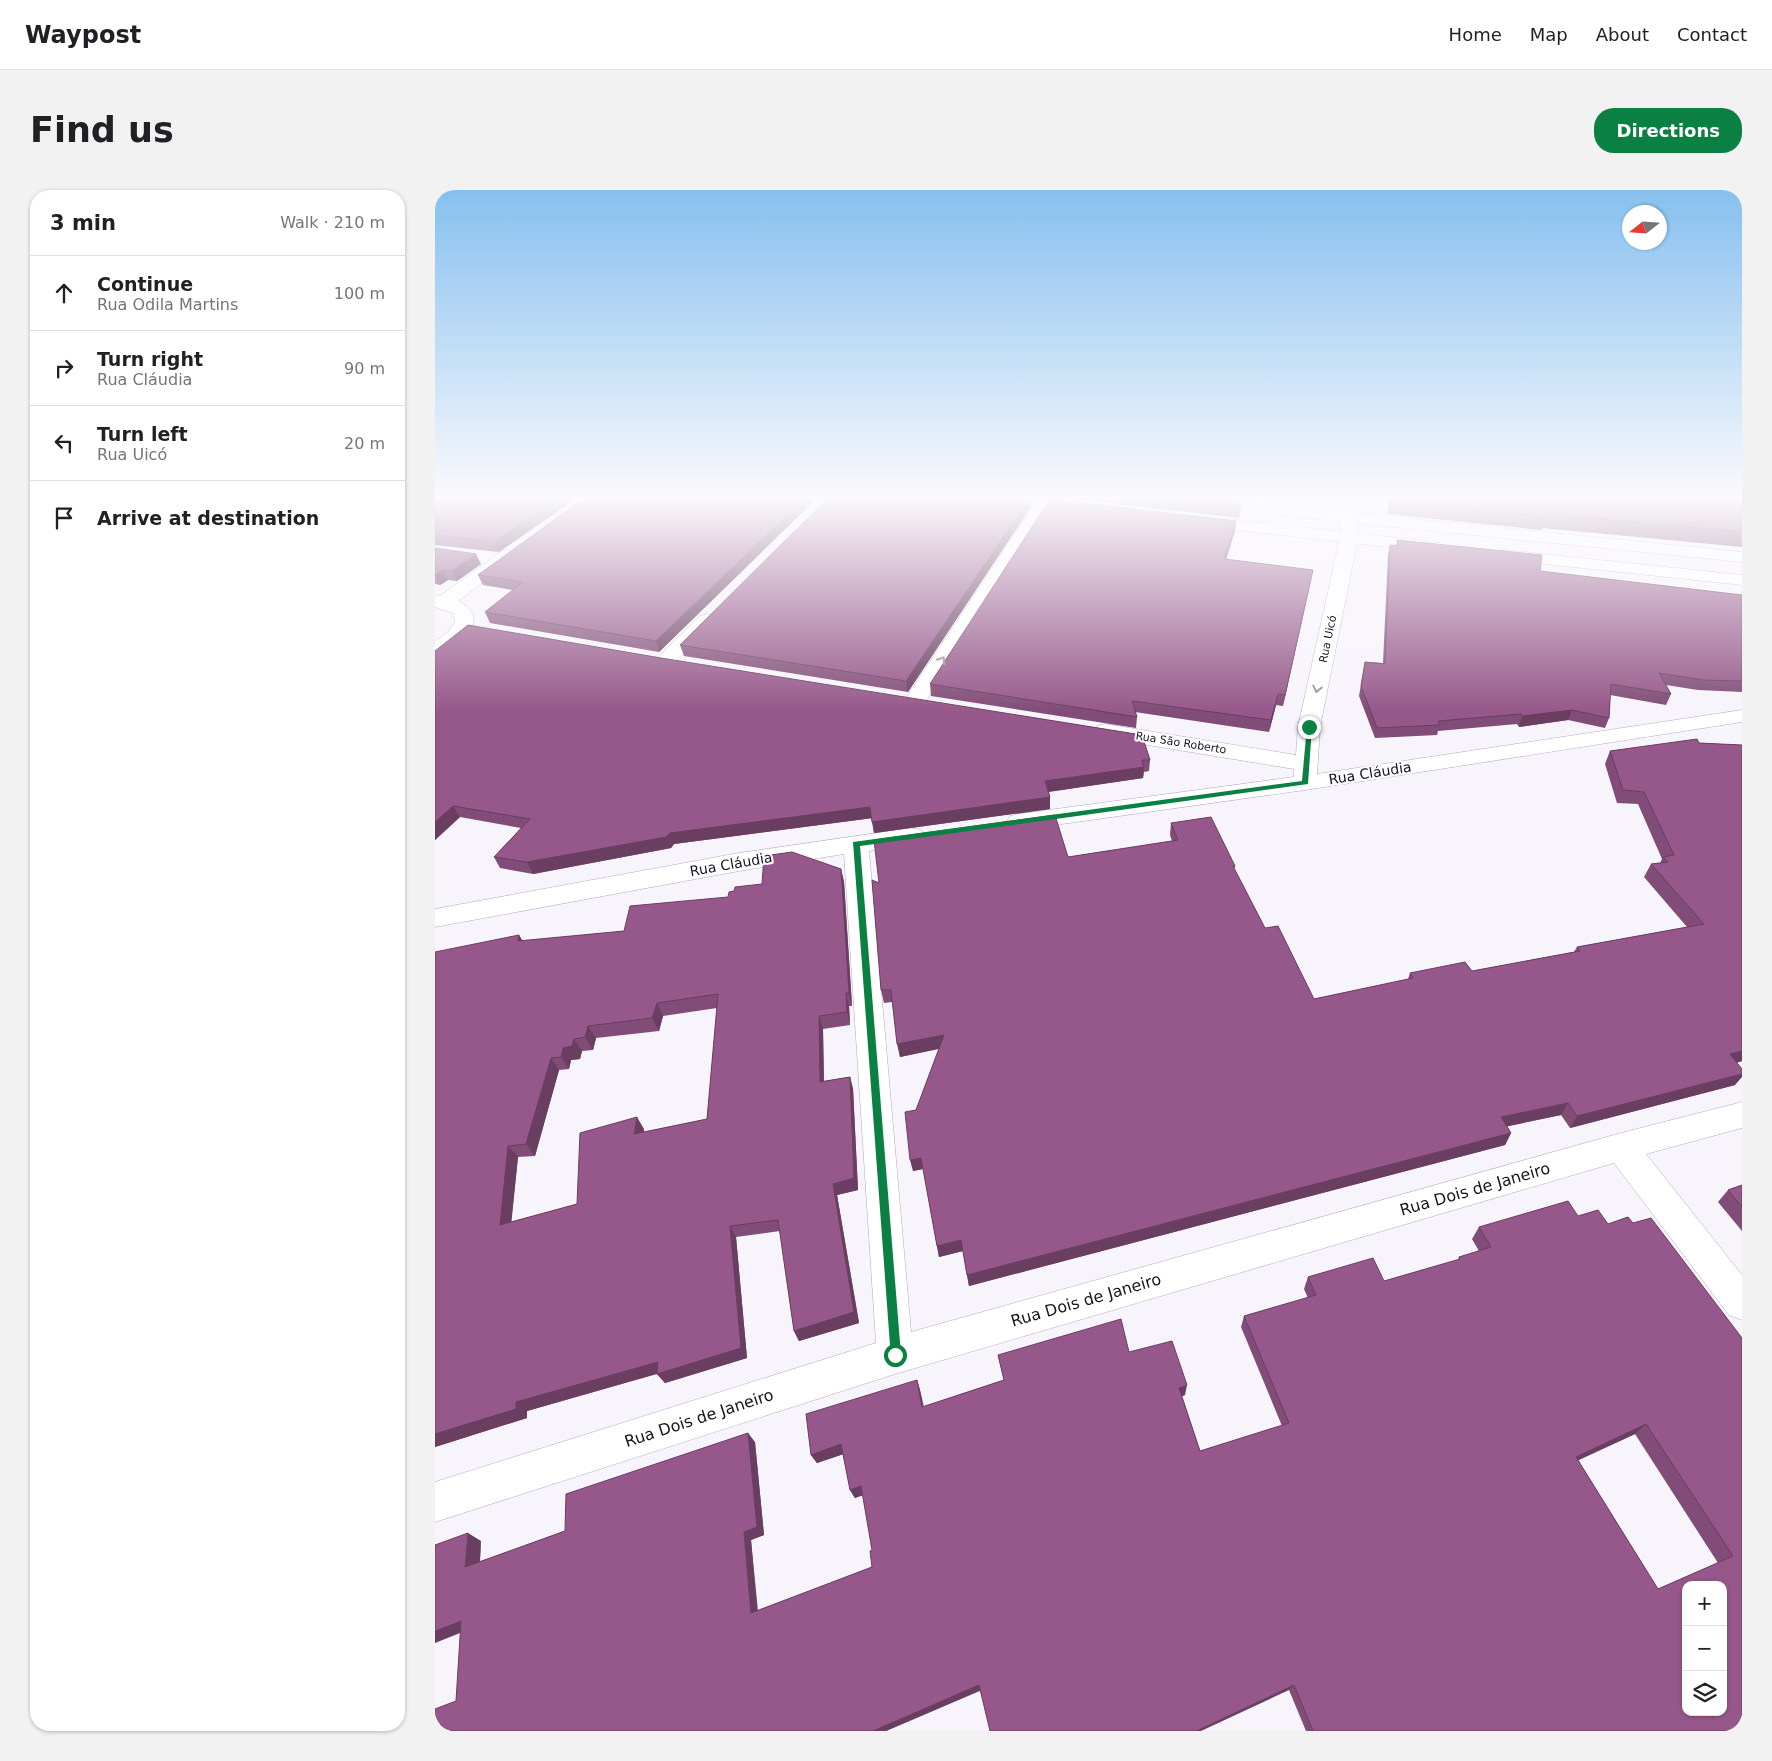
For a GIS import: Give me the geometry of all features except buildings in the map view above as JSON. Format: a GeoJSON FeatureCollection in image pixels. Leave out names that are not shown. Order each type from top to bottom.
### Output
{"type":"FeatureCollection","features":[{"type":"Feature","properties":{"kind":"street"},"geometry":{"type":"LineString","coordinates":[[439,602],[488,569]]}},
{"type":"Feature","properties":{"kind":"street"},"geometry":{"type":"LineString","coordinates":[[915,701],[1001,569]]}},
{"type":"Feature","properties":{"kind":"street","name":"Rua Uicó"},"geometry":{"type":"LineString","coordinates":[[1305,773],[1309,727],[1342,569]]}},
{"type":"Feature","properties":{"kind":"street"},"geometry":{"type":"LineString","coordinates":[[1637,569],[1742,580]]}},
{"type":"Feature","properties":{"kind":"street"},"geometry":{"type":"LineString","coordinates":[[435,649],[474,628],[463,611],[455,606],[439,602]]}},
{"type":"Feature","properties":{"kind":"street"},"geometry":{"type":"LineString","coordinates":[[665,661],[720,606]]}},
{"type":"Feature","properties":{"kind":"street","name":"Rua Cláudia"},"geometry":{"type":"LineString","coordinates":[[993,825],[1305,773],[1742,716]]}},
{"type":"Feature","properties":{"kind":"street","name":"Rua São Roberto"},"geometry":{"type":"LineString","coordinates":[[1089,729],[1305,773]]}},
{"type":"Feature","properties":{"kind":"street","name":"Rua Cláudia"},"geometry":{"type":"LineString","coordinates":[[435,918],[739,862],[934,833]]}},
{"type":"Feature","properties":{"kind":"street"},"geometry":{"type":"LineString","coordinates":[[856,844],[895,1355]]}},
{"type":"Feature","properties":{"kind":"street","name":"Rua Dois de Janeiro"},"geometry":{"type":"LineString","coordinates":[[435,1502],[895,1355],[1621,1147],[1742,1115]]}},
{"type":"Feature","properties":{"kind":"street"},"geometry":{"type":"LineString","coordinates":[[1621,1147],[1742,1303]]}},
{"type":"Feature","properties":{"kind":"route"},"geometry":{"type":"LineString","coordinates":[[895,1355],[856,844],[1305,782],[1309,727]]}}]}
